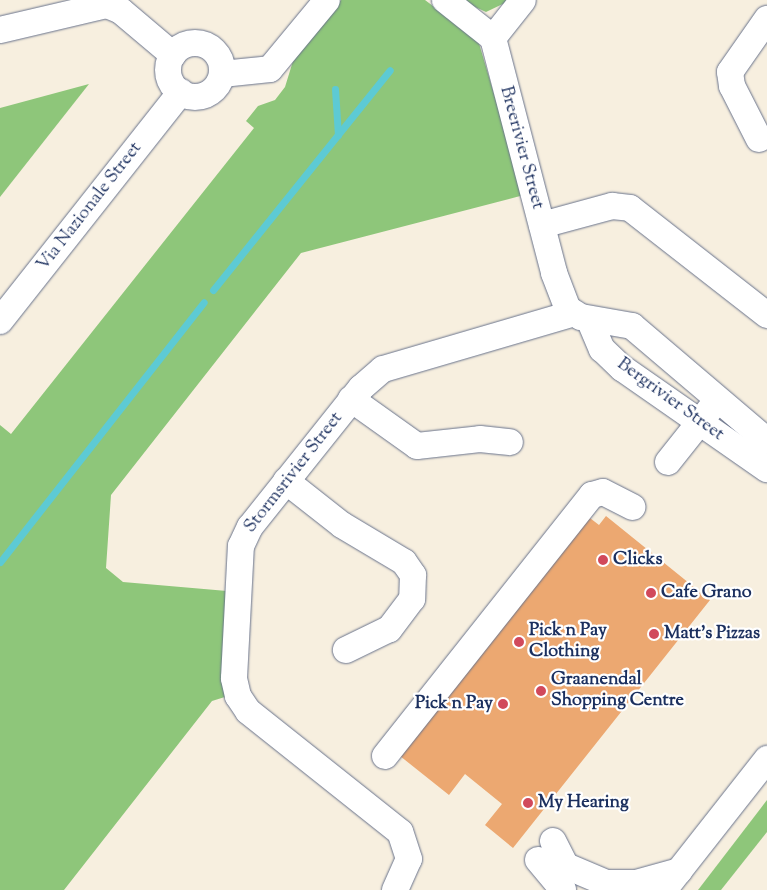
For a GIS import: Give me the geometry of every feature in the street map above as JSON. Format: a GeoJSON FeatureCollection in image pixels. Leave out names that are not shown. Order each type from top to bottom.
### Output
{"type":"FeatureCollection","features":[{"type":"Feature","properties":{"kind":"street"},"geometry":{"type":"LineString","coordinates":[[222,74],[219,57],[206,45],[189,43],[173,55],[170,79],[181,92],[206,94],[222,74],[270,68],[327,0]]}},
{"type":"Feature","properties":{"kind":"street"},"geometry":{"type":"LineString","coordinates":[[445,0],[493,38],[523,0]]}},
{"type":"Feature","properties":{"kind":"street"},"geometry":{"type":"LineString","coordinates":[[0,30],[107,5],[121,11],[173,55]]}},
{"type":"Feature","properties":{"kind":"street"},"geometry":{"type":"LineString","coordinates":[[759,139],[732,86],[730,72],[767,19]]}},
{"type":"Feature","properties":{"kind":"street","name":"Breerivier Street"},"geometry":{"type":"LineString","coordinates":[[493,38],[562,296],[581,316]]}},
{"type":"Feature","properties":{"kind":"street","name":"Via Nazionale Street"},"geometry":{"type":"LineString","coordinates":[[0,321],[181,92]]}},
{"type":"Feature","properties":{"kind":"street"},"geometry":{"type":"LineString","coordinates":[[542,225],[612,206],[630,208],[767,315]]}},
{"type":"Feature","properties":{"kind":"street","name":"Bergrivier Street"},"geometry":{"type":"LineString","coordinates":[[581,316],[632,326],[767,441]]}},
{"type":"Feature","properties":{"kind":"street","name":"Bergrivier Street"},"geometry":{"type":"LineString","coordinates":[[581,316],[608,354],[648,389],[700,421],[767,469]]}},
{"type":"Feature","properties":{"kind":"street","name":"Stormsrivier Street"},"geometry":{"type":"LineString","coordinates":[[395,890],[409,859],[400,832],[248,711],[236,687],[238,555],[250,528],[351,399],[371,377],[394,364],[581,316]]}},
{"type":"Feature","properties":{"kind":"street"},"geometry":{"type":"LineString","coordinates":[[668,462],[718,398]]}},
{"type":"Feature","properties":{"kind":"street"},"geometry":{"type":"LineString","coordinates":[[351,399],[416,446],[480,439],[510,442]]}},
{"type":"Feature","properties":{"kind":"street"},"geometry":{"type":"LineString","coordinates":[[286,481],[342,525],[404,562],[413,575],[412,599],[389,629],[346,650]]}},
{"type":"Feature","properties":{"kind":"street"},"geometry":{"type":"LineString","coordinates":[[385,756],[592,495],[603,492],[632,506]]}},
{"type":"Feature","properties":{"kind":"street"},"geometry":{"type":"LineString","coordinates":[[676,884],[767,760]]}},
{"type":"Feature","properties":{"kind":"street"},"geometry":{"type":"LineString","coordinates":[[563,890],[545,851],[566,866],[606,883],[676,884],[767,786]]}},
{"type":"Feature","properties":{"kind":"green space"},"geometry":{"type":"Polygon","coordinates":[[[341,0],[425,0],[478,40],[524,195],[301,253],[111,495],[106,568],[123,582],[227,591],[228,696],[212,701],[64,890],[0,890],[0,425],[11,434],[254,128],[246,121],[258,106],[275,100],[285,87],[293,61],[341,0]]]}},
{"type":"Feature","properties":{"kind":"green space"},"geometry":{"type":"Polygon","coordinates":[[[460,0],[511,0],[486,12],[460,0]]]}},
{"type":"Feature","properties":{"kind":"green space"},"geometry":{"type":"Polygon","coordinates":[[[89,84],[0,197],[0,108],[89,84]]]}},
{"type":"Feature","properties":{"kind":"green space"},"geometry":{"type":"Polygon","coordinates":[[[767,800],[767,832],[721,890],[698,890],[767,800]]]}},
{"type":"Feature","properties":{"kind":"building","name":"Graanendal Shopping Centre"},"geometry":{"type":"Polygon","coordinates":[[[586,515],[599,525],[606,516],[710,600],[513,848],[485,825],[502,804],[465,774],[449,795],[395,752],[586,515]]]}},
{"type":"Feature","properties":{"kind":"waterway"},"geometry":{"type":"LineString","coordinates":[[213,290],[390,70]]}},
{"type":"Feature","properties":{"kind":"waterway"},"geometry":{"type":"LineString","coordinates":[[335,89],[338,135]]}},
{"type":"Feature","properties":{"kind":"waterway"},"geometry":{"type":"LineString","coordinates":[[0,562],[204,302]]}},
{"type":"Feature","properties":{"kind":"place","name":"Clicks"},"geometry":{"type":"Point","coordinates":[603,560]}},
{"type":"Feature","properties":{"kind":"place","name":"Cafe Grano"},"geometry":{"type":"Point","coordinates":[651,593]}},
{"type":"Feature","properties":{"kind":"place","name":"Matt's Pizzas"},"geometry":{"type":"Point","coordinates":[654,634]}},
{"type":"Feature","properties":{"kind":"place","name":"Pick n Pay Clothing"},"geometry":{"type":"Point","coordinates":[519,642]}},
{"type":"Feature","properties":{"kind":"place","name":"Graanendal Shopping Centre"},"geometry":{"type":"Point","coordinates":[541,691]}},
{"type":"Feature","properties":{"kind":"place","name":"Pick n Pay"},"geometry":{"type":"Point","coordinates":[503,704]}},
{"type":"Feature","properties":{"kind":"place","name":"My Hearing"},"geometry":{"type":"Point","coordinates":[528,803]}}]}
